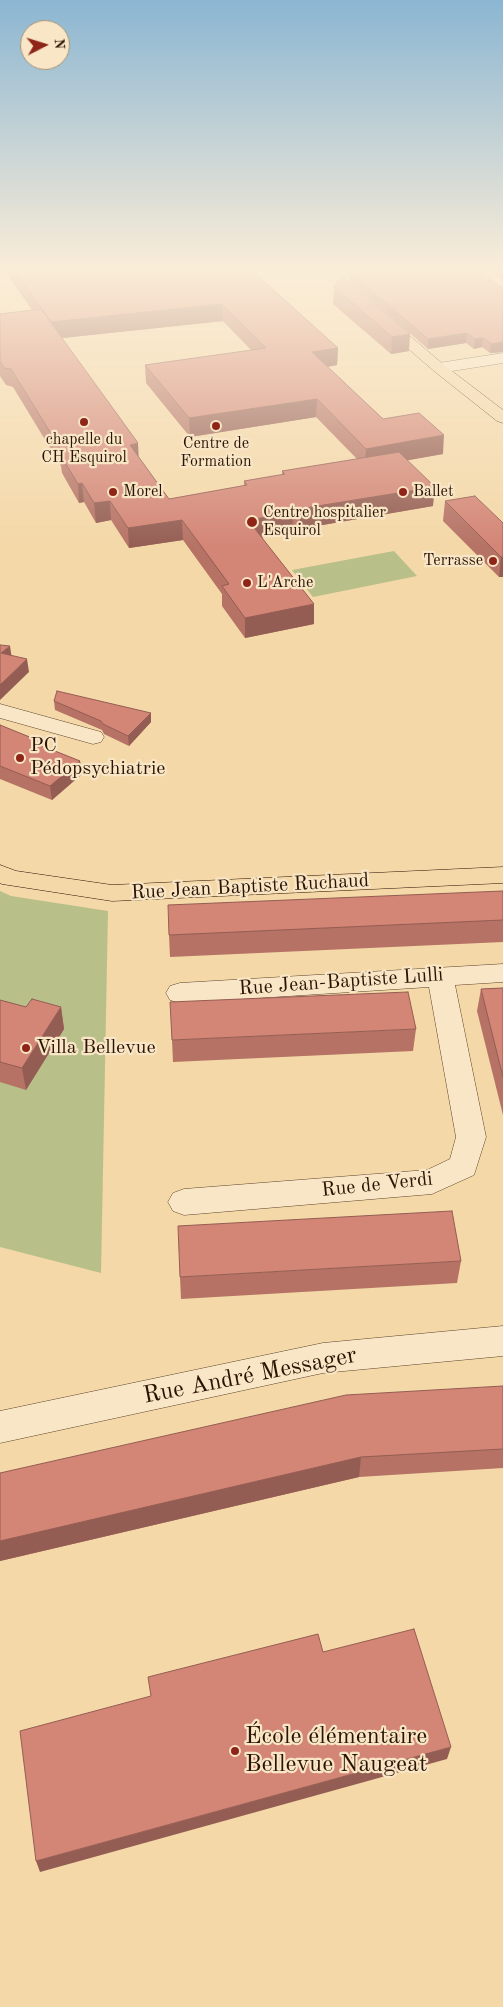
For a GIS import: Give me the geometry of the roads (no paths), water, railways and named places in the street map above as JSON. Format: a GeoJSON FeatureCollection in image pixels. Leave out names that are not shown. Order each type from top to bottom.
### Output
{"type":"FeatureCollection","features":[{"type":"Feature","properties":{"kind":"main road"},"geometry":{"type":"LineString","coordinates":[[429,361],[503,418]]}},
{"type":"Feature","properties":{"kind":"main road","name":"Rue Jean Baptiste Ruchaud"},"geometry":{"type":"LineString","coordinates":[[0,873],[11,878],[112,893],[503,875]]}},
{"type":"Feature","properties":{"kind":"street"},"geometry":{"type":"LineString","coordinates":[[438,368],[486,361]]}},
{"type":"Feature","properties":{"kind":"street"},"geometry":{"type":"LineString","coordinates":[[0,711],[93,737]]}},
{"type":"Feature","properties":{"kind":"street","name":"Rue Jean-Baptiste Lulli"},"geometry":{"type":"LineString","coordinates":[[180,992],[503,973]]}},
{"type":"Feature","properties":{"kind":"street","name":"Rue de Verdi"},"geometry":{"type":"LineString","coordinates":[[184,1202],[432,1182],[463,1166],[471,1137],[440,976]]}},
{"type":"Feature","properties":{"kind":"street","name":"Rue André Messager"},"geometry":{"type":"LineString","coordinates":[[0,1427],[323,1358],[503,1341]]}},
{"type":"Feature","properties":{"kind":"place","name":"chapelle du CH Esquirol"},"geometry":{"type":"Point","coordinates":[84,422]}},
{"type":"Feature","properties":{"kind":"place","name":"Centre de Formation"},"geometry":{"type":"Point","coordinates":[216,426]}},
{"type":"Feature","properties":{"kind":"place","name":"Morel"},"geometry":{"type":"Point","coordinates":[113,492]}},
{"type":"Feature","properties":{"kind":"place","name":"Ballet"},"geometry":{"type":"Point","coordinates":[403,492]}},
{"type":"Feature","properties":{"kind":"place","name":"Centre hospitalier Esquirol"},"geometry":{"type":"Point","coordinates":[252,522]}},
{"type":"Feature","properties":{"kind":"place","name":"Terrasse"},"geometry":{"type":"Point","coordinates":[493,561]}},
{"type":"Feature","properties":{"kind":"place","name":"L'Arche"},"geometry":{"type":"Point","coordinates":[247,583]}},
{"type":"Feature","properties":{"kind":"place","name":"PC Pédopsychiatrie"},"geometry":{"type":"Point","coordinates":[20,758]}},
{"type":"Feature","properties":{"kind":"place","name":"Villa Bellevue"},"geometry":{"type":"Point","coordinates":[26,1048]}},
{"type":"Feature","properties":{"kind":"place","name":"École élémentaire Bellevue Naugeat"},"geometry":{"type":"Point","coordinates":[235,1751]}}]}
